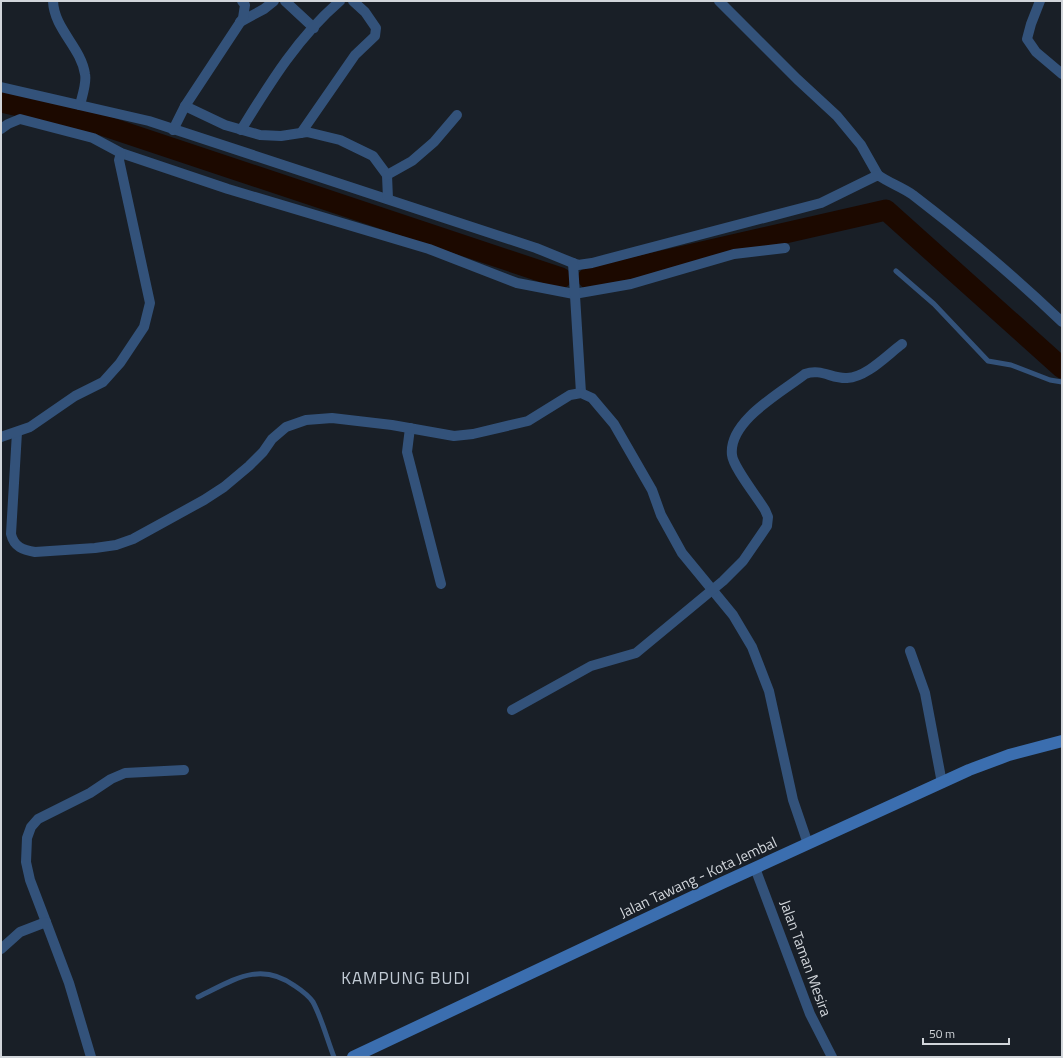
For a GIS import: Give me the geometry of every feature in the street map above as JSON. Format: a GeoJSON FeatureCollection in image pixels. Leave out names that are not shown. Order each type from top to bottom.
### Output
{"type":"FeatureCollection","features":[{"type":"Feature","properties":{"kind":"main road","name":"Jalan Tawang - Kota Jembal"},"geometry":{"type":"LineString","coordinates":[[353,1057],[942,782],[990,761],[1062,741]]}},
{"type":"Feature","properties":{"kind":"street"},"geometry":{"type":"LineString","coordinates":[[53,1],[53,10],[60,26],[81,60],[86,76],[80,105]]}},
{"type":"Feature","properties":{"kind":"street"},"geometry":{"type":"LineString","coordinates":[[173,130],[185,106],[243,18],[245,5],[242,1]]}},
{"type":"Feature","properties":{"kind":"street"},"geometry":{"type":"LineString","coordinates":[[240,22],[264,9],[274,1]]}},
{"type":"Feature","properties":{"kind":"street"},"geometry":{"type":"LineString","coordinates":[[286,1],[314,28]]}},
{"type":"Feature","properties":{"kind":"street"},"geometry":{"type":"LineString","coordinates":[[241,130],[283,63],[340,1]]}},
{"type":"Feature","properties":{"kind":"street"},"geometry":{"type":"LineString","coordinates":[[301,133],[354,56],[376,36],[376,28],[365,12],[353,1]]}},
{"type":"Feature","properties":{"kind":"street"},"geometry":{"type":"LineString","coordinates":[[719,1],[792,75],[837,116],[861,145],[878,175],[885,181],[909,192],[930,208],[1032,294],[1062,322]]}},
{"type":"Feature","properties":{"kind":"street"},"geometry":{"type":"LineString","coordinates":[[1040,1],[1030,24],[1027,39],[1036,52],[1062,74]]}},
{"type":"Feature","properties":{"kind":"street"},"geometry":{"type":"LineString","coordinates":[[1,87],[134,117],[536,248],[578,265],[592,263],[793,212],[839,196],[878,175]]}},
{"type":"Feature","properties":{"kind":"street"},"geometry":{"type":"LineString","coordinates":[[185,106],[226,125],[260,135],[281,136],[307,132],[340,140],[373,156],[387,175],[388,199]]}},
{"type":"Feature","properties":{"kind":"street"},"geometry":{"type":"LineString","coordinates":[[387,175],[412,161],[434,142],[457,115]]}},
{"type":"Feature","properties":{"kind":"street"},"geometry":{"type":"LineString","coordinates":[[1,129],[14,121],[27,120],[93,138],[121,153],[228,189],[428,249],[517,283],[574,294],[631,284],[734,254],[785,248]]}},
{"type":"Feature","properties":{"kind":"street"},"geometry":{"type":"LineString","coordinates":[[1,437],[30,427],[76,396],[103,382],[120,363],[144,327],[150,303],[119,160],[121,153]]}},
{"type":"Feature","properties":{"kind":"street"},"geometry":{"type":"LineString","coordinates":[[572,263],[581,393]]}},
{"type":"Feature","properties":{"kind":"street"},"geometry":{"type":"LineString","coordinates":[[512,710],[591,666],[636,653],[743,561],[767,526],[768,517],[732,456],[732,442],[737,430],[748,417],[805,374],[813,371],[846,379],[856,376],[866,372],[902,344]]}},
{"type":"Feature","properties":{"kind":"street"},"geometry":{"type":"LineString","coordinates":[[17,432],[11,534],[18,547],[35,552],[96,548],[116,545],[133,538],[204,500],[224,487],[249,466],[263,452],[272,439],[286,427],[306,420],[332,418],[410,428],[454,436],[473,434],[528,421],[570,395],[581,393],[592,398],[614,424],[652,490],[671,536],[682,553],[733,615],[760,665],[776,713],[793,800],[808,844]]}},
{"type":"Feature","properties":{"kind":"street"},"geometry":{"type":"LineString","coordinates":[[410,428],[407,452],[441,584]]}},
{"type":"Feature","properties":{"kind":"street"},"geometry":{"type":"LineString","coordinates":[[910,650],[925,693],[942,782]]}},
{"type":"Feature","properties":{"kind":"street"},"geometry":{"type":"LineString","coordinates":[[91,1057],[69,983],[30,880],[26,862],[28,838],[31,827],[38,819],[90,793],[111,779],[124,773],[184,770]]}},
{"type":"Feature","properties":{"kind":"street","name":"Jalan Taman Mesira"},"geometry":{"type":"LineString","coordinates":[[755,868],[810,1014],[832,1057]]}},
{"type":"Feature","properties":{"kind":"street"},"geometry":{"type":"LineString","coordinates":[[1,949],[20,932],[46,922]]}},
{"type":"Feature","properties":{"kind":"lane"},"geometry":{"type":"LineString","coordinates":[[896,271],[934,304],[988,360],[1011,365],[1050,380],[1062,382]]}},
{"type":"Feature","properties":{"kind":"lane"},"geometry":{"type":"LineString","coordinates":[[198,997],[232,979],[251,974],[272,974],[286,980],[313,1001],[334,1057]]}},
{"type":"Feature","properties":{"kind":"waterway"},"geometry":{"type":"LineString","coordinates":[[1,102],[99,124],[561,278]]}},
{"type":"Feature","properties":{"kind":"waterway"},"geometry":{"type":"LineString","coordinates":[[588,278],[886,210],[1062,368]]}},
{"type":"Feature","properties":{"kind":"district","name":"KAMPUNG BUDI"},"geometry":{"type":"Point","coordinates":[406,978]}}]}
